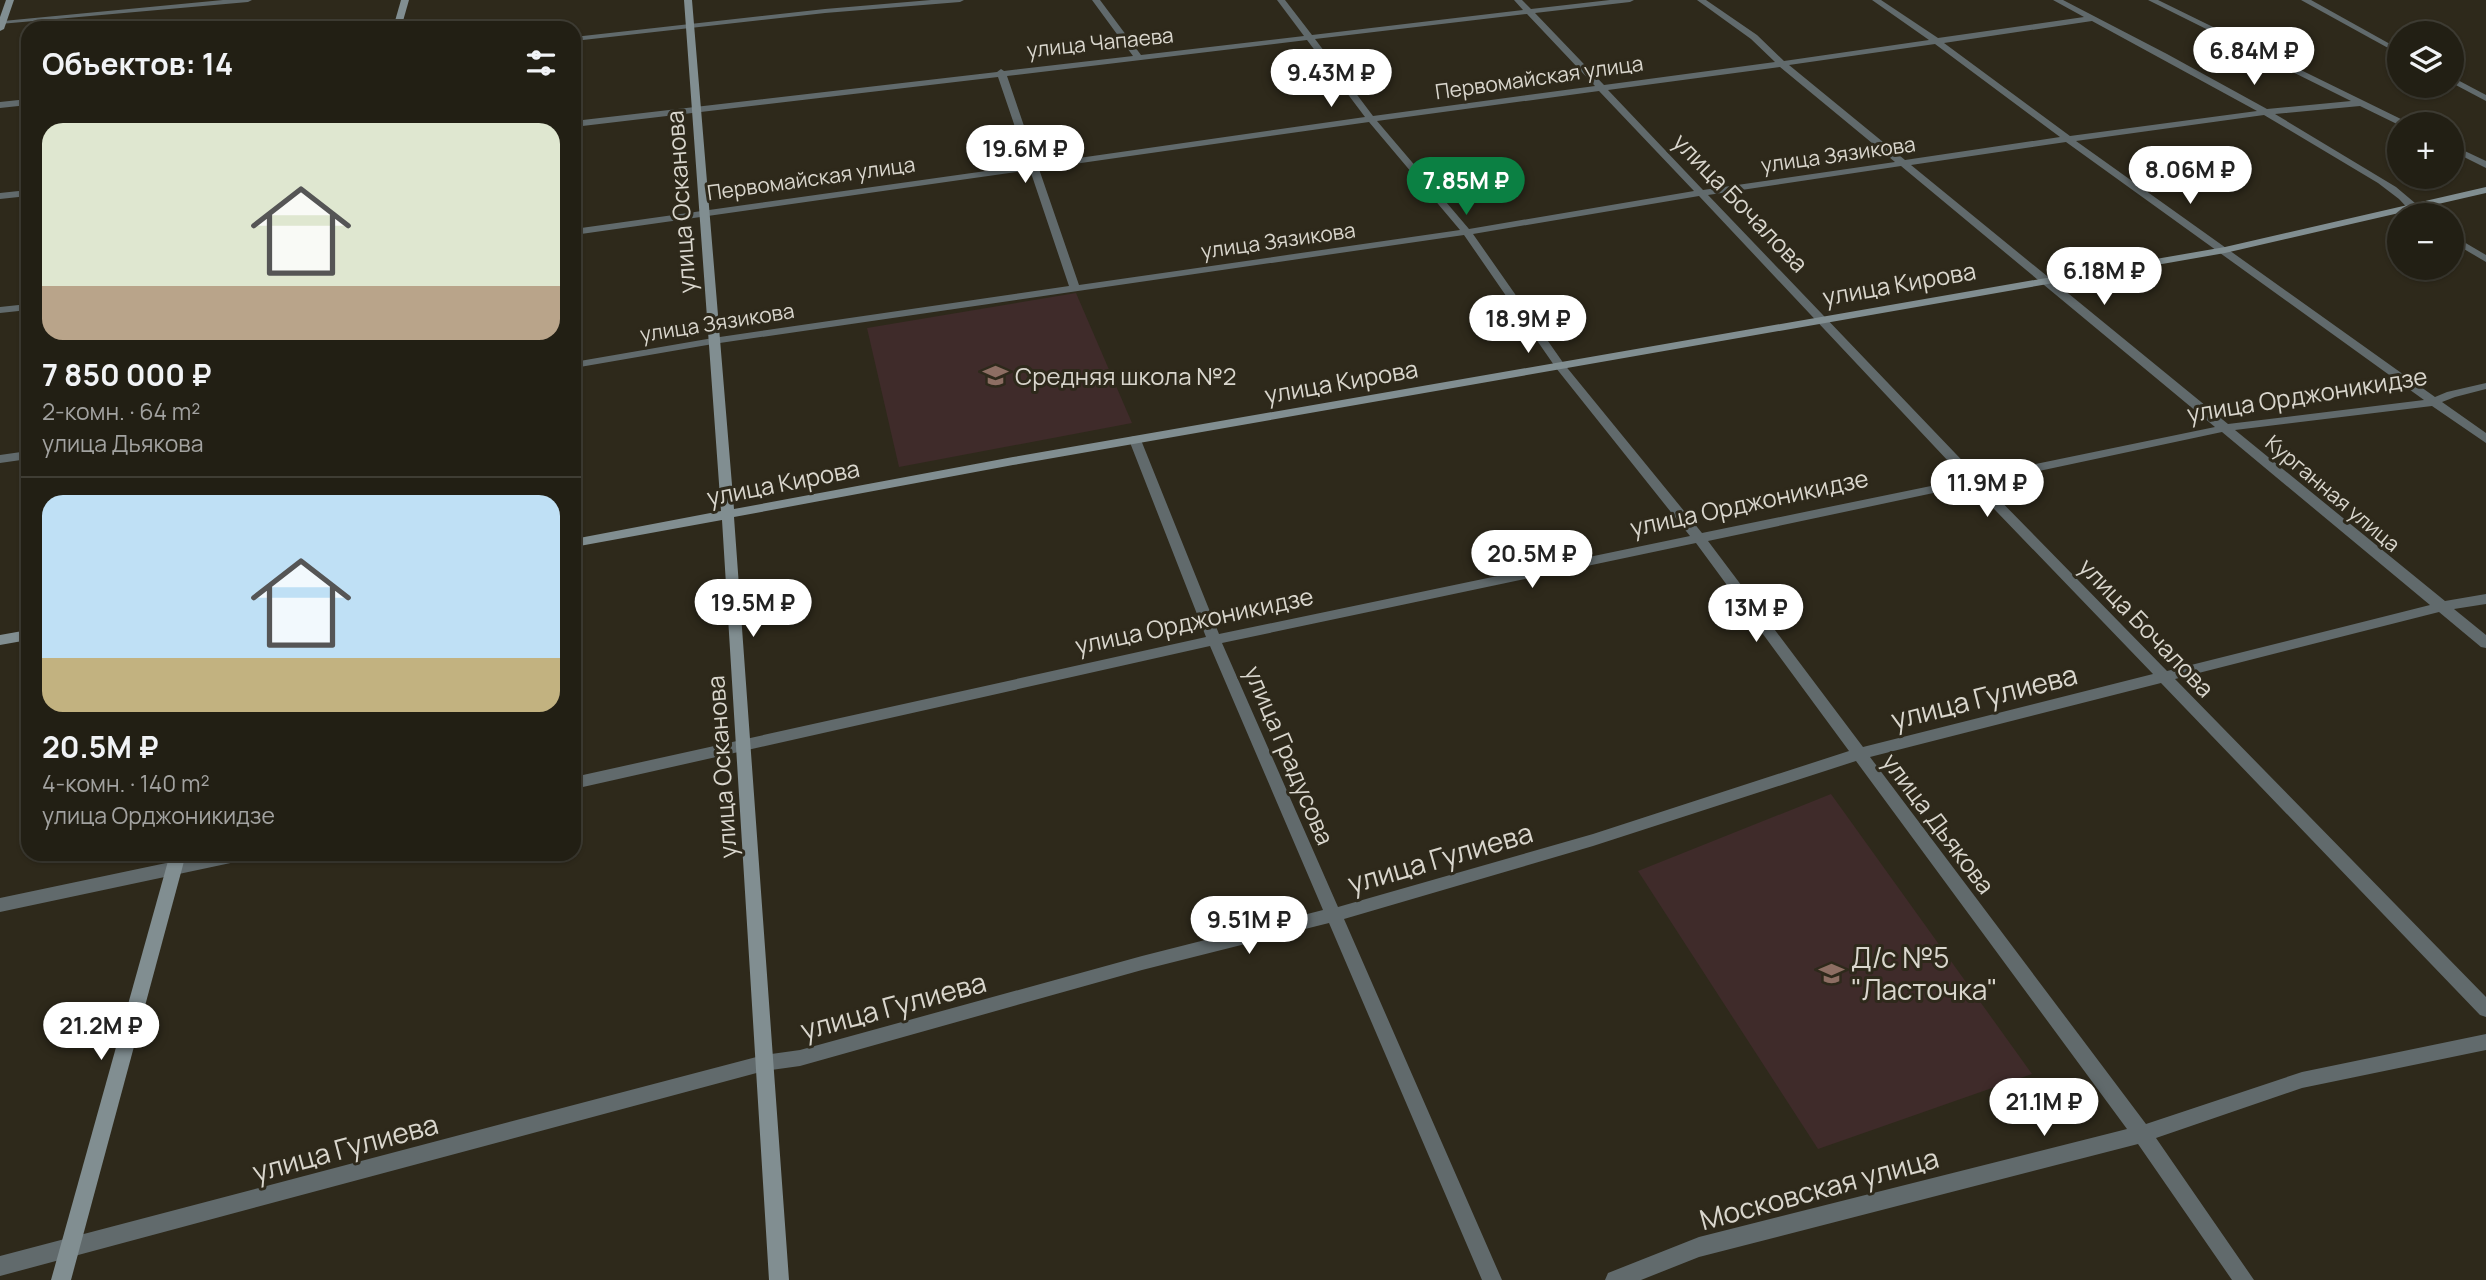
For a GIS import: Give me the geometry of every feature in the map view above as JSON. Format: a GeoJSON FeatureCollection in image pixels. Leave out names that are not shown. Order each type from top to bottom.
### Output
{"type":"FeatureCollection","features":[{"type":"Feature","properties":{"kind":"main road"},"geometry":{"type":"LineString","coordinates":[[2,26],[10,0]]}},
{"type":"Feature","properties":{"kind":"main road"},"geometry":{"type":"LineString","coordinates":[[399,21],[405,0]]}},
{"type":"Feature","properties":{"kind":"main road","name":"улица Осканова"},"geometry":{"type":"LineString","coordinates":[[688,0],[728,516],[779,1280]]}},
{"type":"Feature","properties":{"kind":"main road","name":"улица Кирова"},"geometry":{"type":"LineString","coordinates":[[2443,203],[2486,190]]}},
{"type":"Feature","properties":{"kind":"main road","name":"улица Кирова"},"geometry":{"type":"LineString","coordinates":[[581,542],[1135,440],[2225,250],[2387,217]]}},
{"type":"Feature","properties":{"kind":"main road"},"geometry":{"type":"LineString","coordinates":[[0,640],[21,636]]}},
{"type":"Feature","properties":{"kind":"main road"},"geometry":{"type":"LineString","coordinates":[[61,1280],[176,861]]}},
{"type":"Feature","properties":{"kind":"street"},"geometry":{"type":"LineString","coordinates":[[49,21],[248,0]]}},
{"type":"Feature","properties":{"kind":"street"},"geometry":{"type":"LineString","coordinates":[[581,38],[825,11],[960,0]]}},
{"type":"Feature","properties":{"kind":"street"},"geometry":{"type":"LineString","coordinates":[[1096,0],[1139,58]]}},
{"type":"Feature","properties":{"kind":"street","name":"улица Дьякова"},"geometry":{"type":"LineString","coordinates":[[1281,0],[1371,118],[1467,232],[1560,366],[1699,538],[2142,1134],[2244,1280]]}},
{"type":"Feature","properties":{"kind":"street","name":"улица Бочалова"},"geometry":{"type":"LineString","coordinates":[[1518,0],[1974,481],[2486,1009]]}},
{"type":"Feature","properties":{"kind":"street","name":"улица Чапаева"},"geometry":{"type":"LineString","coordinates":[[581,123],[1630,0]]}},
{"type":"Feature","properties":{"kind":"street","name":"Курганная улица"},"geometry":{"type":"LineString","coordinates":[[1701,0],[1754,37],[1782,64],[2486,643]]}},
{"type":"Feature","properties":{"kind":"street"},"geometry":{"type":"LineString","coordinates":[[1876,0],[2486,439]]}},
{"type":"Feature","properties":{"kind":"street"},"geometry":{"type":"LineString","coordinates":[[2057,0],[2222,85],[2387,187],[2406,203]]}},
{"type":"Feature","properties":{"kind":"street"},"geometry":{"type":"LineString","coordinates":[[2152,0],[2387,116]]}},
{"type":"Feature","properties":{"kind":"street"},"geometry":{"type":"LineString","coordinates":[[2305,0],[2387,45]]}},
{"type":"Feature","properties":{"kind":"street","name":"Первомайская улица"},"geometry":{"type":"LineString","coordinates":[[581,231],[1371,118],[1782,64],[2093,18]]}},
{"type":"Feature","properties":{"kind":"street"},"geometry":{"type":"LineString","coordinates":[[2,26],[21,24]]}},
{"type":"Feature","properties":{"kind":"street"},"geometry":{"type":"LineString","coordinates":[[1001,72],[1075,288]]}},
{"type":"Feature","properties":{"kind":"street"},"geometry":{"type":"LineString","coordinates":[[2464,86],[2486,98]]}},
{"type":"Feature","properties":{"kind":"street"},"geometry":{"type":"LineString","coordinates":[[0,105],[21,103]]}},
{"type":"Feature","properties":{"kind":"street","name":"улица Зязикова"},"geometry":{"type":"LineString","coordinates":[[581,364],[713,341],[1467,232],[2068,139],[2268,112],[2362,103]]}},
{"type":"Feature","properties":{"kind":"street"},"geometry":{"type":"LineString","coordinates":[[2464,154],[2486,165]]}},
{"type":"Feature","properties":{"kind":"street"},"geometry":{"type":"LineString","coordinates":[[0,196],[21,194]]}},
{"type":"Feature","properties":{"kind":"street"},"geometry":{"type":"LineString","coordinates":[[2464,245],[2486,258]]}},
{"type":"Feature","properties":{"kind":"street"},"geometry":{"type":"LineString","coordinates":[[0,310],[21,308]]}},
{"type":"Feature","properties":{"kind":"street","name":"улица Орджоникидзе"},"geometry":{"type":"LineString","coordinates":[[581,782],[1214,640],[2226,428],[2433,402],[2451,394],[2486,386]]}},
{"type":"Feature","properties":{"kind":"street","name":"улица Градусова"},"geometry":{"type":"LineString","coordinates":[[1135,440],[1214,640],[1492,1280]]}},
{"type":"Feature","properties":{"kind":"street"},"geometry":{"type":"LineString","coordinates":[[0,459],[21,456]]}},
{"type":"Feature","properties":{"kind":"street","name":"улица Гулиева"},"geometry":{"type":"LineString","coordinates":[[0,1266],[764,1063],[800,1058],[1142,963],[1333,915],[1593,839],[1859,754],[2440,607],[2486,599]]}},
{"type":"Feature","properties":{"kind":"street"},"geometry":{"type":"LineString","coordinates":[[0,905],[176,861]]}},
{"type":"Feature","properties":{"kind":"street","name":"Московская улица"},"geometry":{"type":"LineString","coordinates":[[1615,1280],[1699,1247],[2142,1134],[2302,1080],[2486,1042]]}},
{"type":"Feature","properties":{"kind":"shaded area","name":"Средняя школа №2"},"geometry":{"type":"Polygon","coordinates":[[[1076,293],[1132,423],[899,467],[867,328],[1076,293]]]}},
{"type":"Feature","properties":{"kind":"shaded area","name":"Д/с №5 \"Ласточка\""},"geometry":{"type":"Polygon","coordinates":[[[1831,794],[2032,1074],[1818,1149],[1638,871],[1831,794]]]}},
{"type":"Feature","properties":{"kind":"place","name":"Средняя школа №2"},"geometry":{"type":"Point","coordinates":[995,375]}},
{"type":"Feature","properties":{"kind":"place","name":"Д/с №5 \"Ласточка\""},"geometry":{"type":"Point","coordinates":[1831,973]}}]}
